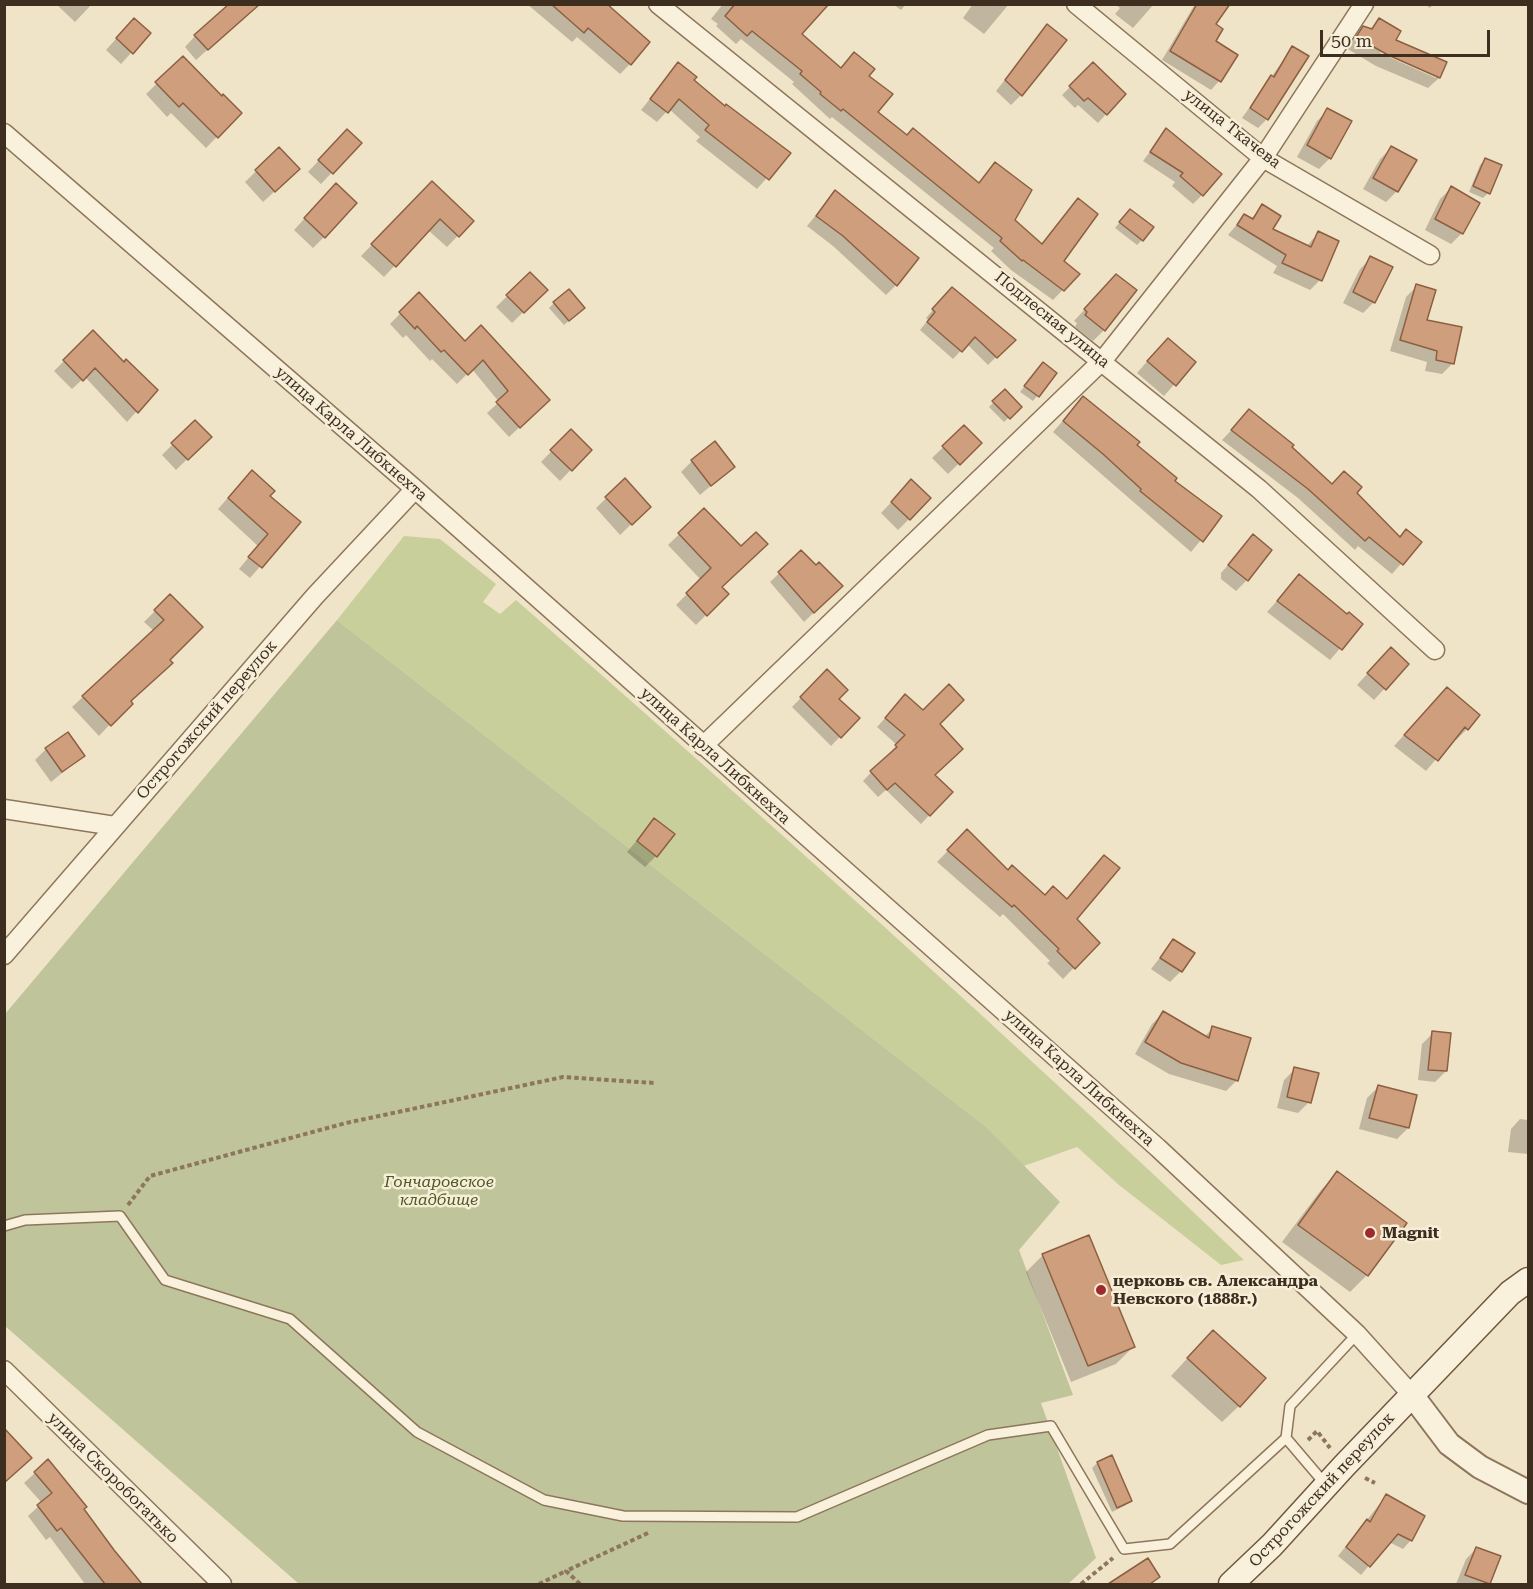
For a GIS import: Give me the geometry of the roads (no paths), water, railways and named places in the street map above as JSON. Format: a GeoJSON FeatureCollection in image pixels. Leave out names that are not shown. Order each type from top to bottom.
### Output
{"type":"FeatureCollection","features":[{"type":"Feature","properties":{"kind":"main road","name":"Острогожский переулок"},"geometry":{"type":"LineString","coordinates":[[1231,1584],[1272,1545],[1326,1485],[1510,1293],[1528,1280]]}},
{"type":"Feature","properties":{"kind":"street","name":"Подлесная улица"},"geometry":{"type":"LineString","coordinates":[[658,4],[1259,489],[1435,650]]}},
{"type":"Feature","properties":{"kind":"street","name":"улица Ткачева"},"geometry":{"type":"LineString","coordinates":[[1076,4],[1263,158],[1430,255]]}},
{"type":"Feature","properties":{"kind":"street"},"geometry":{"type":"LineString","coordinates":[[703,746],[1102,360],[1263,158],[1364,4]]}},
{"type":"Feature","properties":{"kind":"street","name":"улица Карла Либкнехта"},"geometry":{"type":"LineString","coordinates":[[4,133],[415,489],[1158,1148],[1357,1334],[1412,1395]]}},
{"type":"Feature","properties":{"kind":"street","name":"Острогожский переулок"},"geometry":{"type":"LineString","coordinates":[[4,955],[114,825],[315,596],[415,489]]}},
{"type":"Feature","properties":{"kind":"street"},"geometry":{"type":"LineString","coordinates":[[4,809],[114,825]]}},
{"type":"Feature","properties":{"kind":"street","name":"улица Скоробогатько"},"geometry":{"type":"LineString","coordinates":[[4,1370],[222,1584]]}},
{"type":"Feature","properties":{"kind":"street"},"geometry":{"type":"LineString","coordinates":[[1412,1395],[1449,1444],[1480,1467],[1528,1492]]}},
{"type":"Feature","properties":{"kind":"lane"},"geometry":{"type":"LineString","coordinates":[[4,1226],[25,1220],[120,1216],[165,1280],[290,1319],[417,1432],[544,1500],[624,1516],[797,1517],[988,1435],[1052,1426],[1124,1549],[1170,1544],[1286,1438],[1290,1406],[1357,1334]]}},
{"type":"Feature","properties":{"kind":"lane"},"geometry":{"type":"LineString","coordinates":[[1286,1438],[1326,1485]]}},
{"type":"Feature","properties":{"kind":"place","name":"Magnit"},"geometry":{"type":"Point","coordinates":[1370,1233]}},
{"type":"Feature","properties":{"kind":"place","name":"церковь св. Александра Невского (1888г.)"},"geometry":{"type":"Point","coordinates":[1101,1290]}},
{"type":"Feature","properties":{"kind":"park label","name":"Гончаровское кладбище"},"geometry":{"type":"Point","coordinates":[439,1191]}}]}
